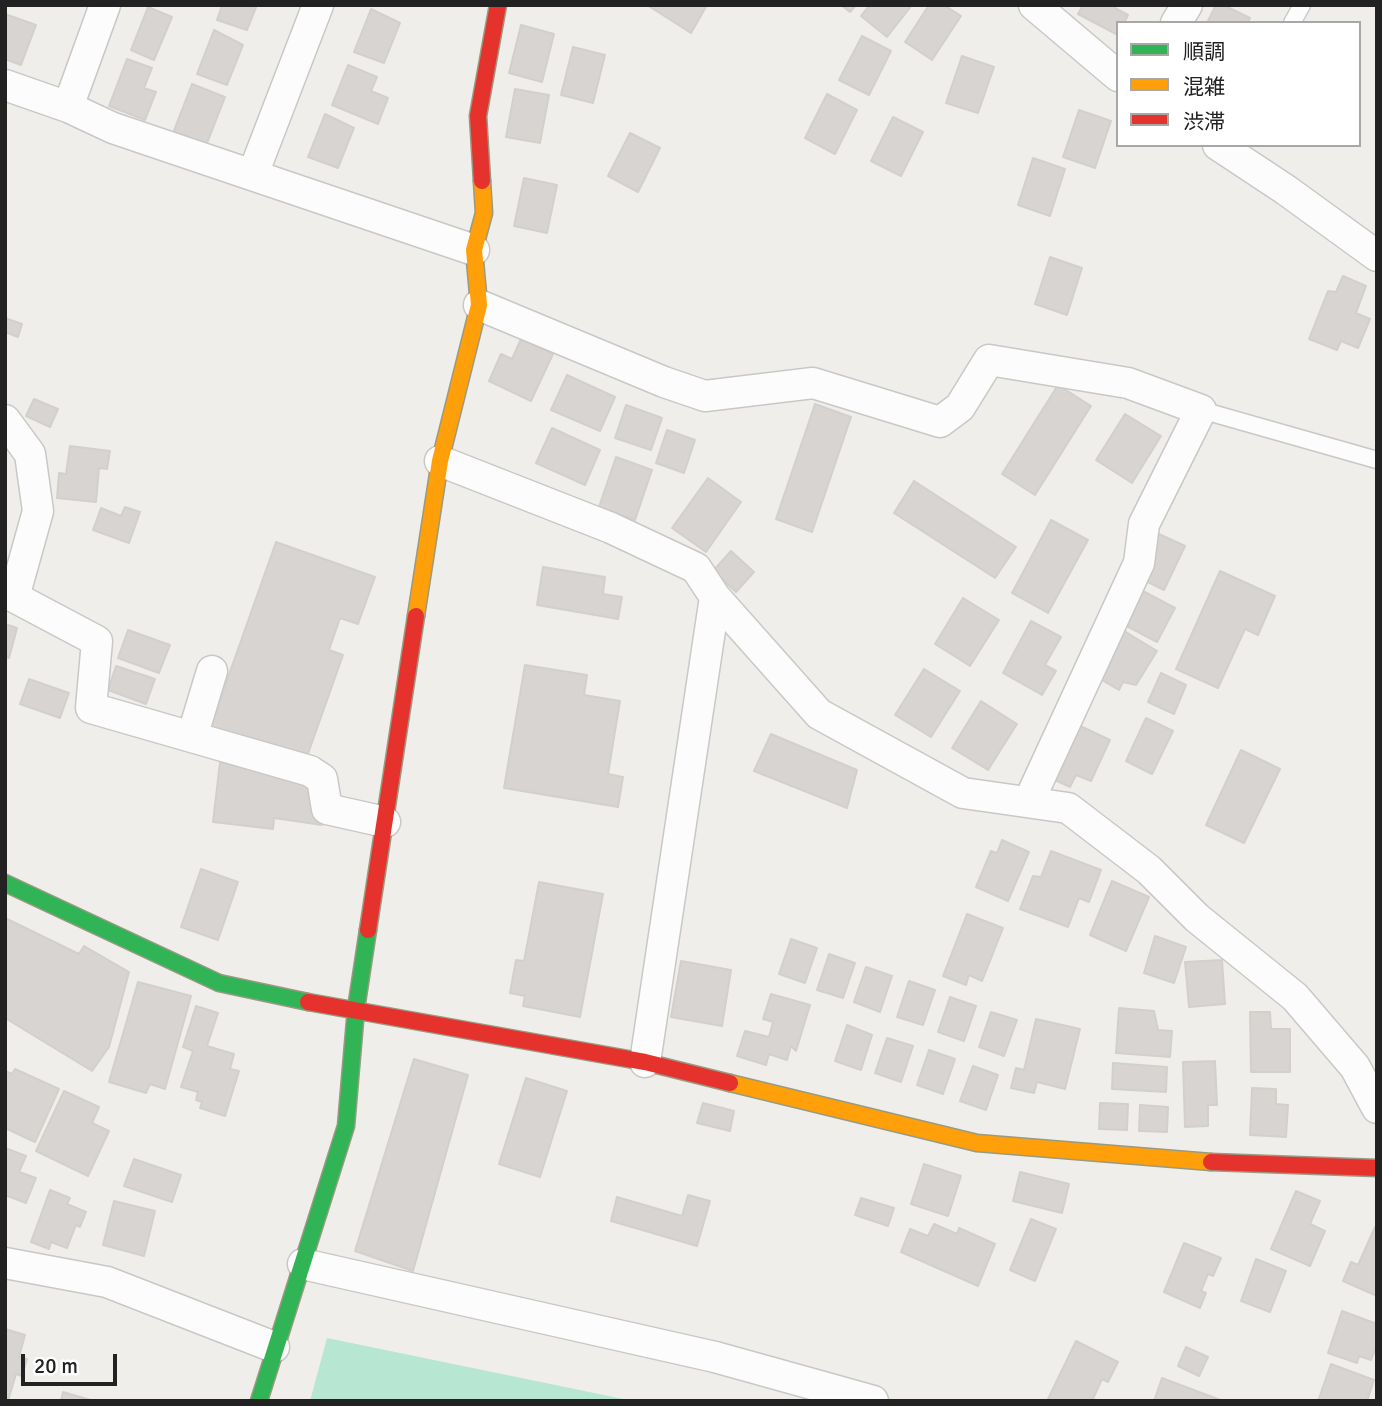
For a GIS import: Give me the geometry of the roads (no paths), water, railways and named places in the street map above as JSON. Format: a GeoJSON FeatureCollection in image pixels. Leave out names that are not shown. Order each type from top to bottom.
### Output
{"type":"FeatureCollection","features":[{"type":"Feature","properties":{"kind":"street"},"geometry":{"type":"LineString","coordinates":[[68,107],[105,5]]}},
{"type":"Feature","properties":{"kind":"street"},"geometry":{"type":"LineString","coordinates":[[253,174],[318,5]]}},
{"type":"Feature","properties":{"kind":"street"},"geometry":{"type":"LineString","coordinates":[[258,1401],[346,1126],[356,1009],[440,461],[479,304],[474,250],[484,213],[478,116],[498,5]]}},
{"type":"Feature","properties":{"kind":"street"},"geometry":{"type":"LineString","coordinates":[[1034,5],[1116,74]]}},
{"type":"Feature","properties":{"kind":"street"},"geometry":{"type":"LineString","coordinates":[[1177,21],[1187,5]]}},
{"type":"Feature","properties":{"kind":"street"},"geometry":{"type":"LineString","coordinates":[[5,85],[68,107],[113,128],[474,250]]}},
{"type":"Feature","properties":{"kind":"street"},"geometry":{"type":"LineString","coordinates":[[1222,147],[1377,256]]}},
{"type":"Feature","properties":{"kind":"street"},"geometry":{"type":"LineString","coordinates":[[479,304],[664,382],[705,396],[813,383],[940,422],[960,407],[989,360],[1128,383],[1201,410],[1144,524],[1139,564],[1029,801]]}},
{"type":"Feature","properties":{"kind":"street"},"geometry":{"type":"LineString","coordinates":[[5,420],[30,454],[38,511],[14,597],[97,641],[91,708],[310,771],[322,779],[327,809],[385,822]]}},
{"type":"Feature","properties":{"kind":"street"},"geometry":{"type":"LineString","coordinates":[[440,461],[611,528],[696,568],[715,597],[819,714],[962,793],[1068,808],[1149,870],[1197,918],[1295,997],[1356,1067],[1377,1108]]}},
{"type":"Feature","properties":{"kind":"street"},"geometry":{"type":"LineString","coordinates":[[645,1062],[715,597]]}},
{"type":"Feature","properties":{"kind":"street"},"geometry":{"type":"LineString","coordinates":[[192,737],[212,671]]}},
{"type":"Feature","properties":{"kind":"street"},"geometry":{"type":"LineString","coordinates":[[5,883],[219,983],[645,1062],[977,1143],[1214,1162],[1377,1168]]}},
{"type":"Feature","properties":{"kind":"street"},"geometry":{"type":"LineString","coordinates":[[5,1263],[107,1282],[274,1348]]}},
{"type":"Feature","properties":{"kind":"street"},"geometry":{"type":"LineString","coordinates":[[303,1264],[715,1357],[873,1401]]}},
{"type":"Feature","properties":{"kind":"lane"},"geometry":{"type":"LineString","coordinates":[[1293,21],[1302,5]]}},
{"type":"Feature","properties":{"kind":"lane"},"geometry":{"type":"LineString","coordinates":[[1201,410],[1377,460]]}}]}
